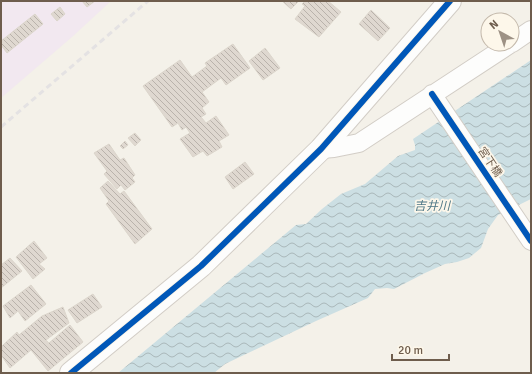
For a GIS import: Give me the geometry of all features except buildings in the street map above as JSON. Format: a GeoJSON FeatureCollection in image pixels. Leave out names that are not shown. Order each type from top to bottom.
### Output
{"type":"FeatureCollection","features":[{"type":"Feature","properties":{"kind":"street"},"geometry":{"type":"LineString","coordinates":[[71,373],[201,266],[321,149],[450,1]]}},
{"type":"Feature","properties":{"kind":"street"},"geometry":{"type":"LineString","coordinates":[[520,37],[531,30]]}},
{"type":"Feature","properties":{"kind":"street"},"geometry":{"type":"LineString","coordinates":[[321,149],[359,143],[497,52]]}},
{"type":"Feature","properties":{"kind":"street","name":"宮下橋"},"geometry":{"type":"LineString","coordinates":[[432,94],[531,241]]}},
{"type":"Feature","properties":{"kind":"shaded area"},"geometry":{"type":"Polygon","coordinates":[[[1,1],[111,1],[72,37],[1,98],[1,1]]]}},
{"type":"Feature","properties":{"kind":"water","name":"吉井川"},"geometry":{"type":"Polygon","coordinates":[[[531,60],[531,199],[498,215],[488,229],[481,248],[469,258],[445,264],[394,289],[375,289],[368,298],[225,364],[214,373],[118,373],[296,225],[306,224],[341,194],[365,184],[398,156],[415,150],[413,139],[531,60]]]}},
{"type":"Feature","properties":{"kind":"railway"},"geometry":{"type":"LineString","coordinates":[[1,127],[148,1]]}},
{"type":"Feature","properties":{"kind":"cycle path"},"geometry":{"type":"LineString","coordinates":[[71,373],[201,266],[321,149],[450,1]]}},
{"type":"Feature","properties":{"kind":"cycle path"},"geometry":{"type":"LineString","coordinates":[[432,94],[531,241]]}}]}
